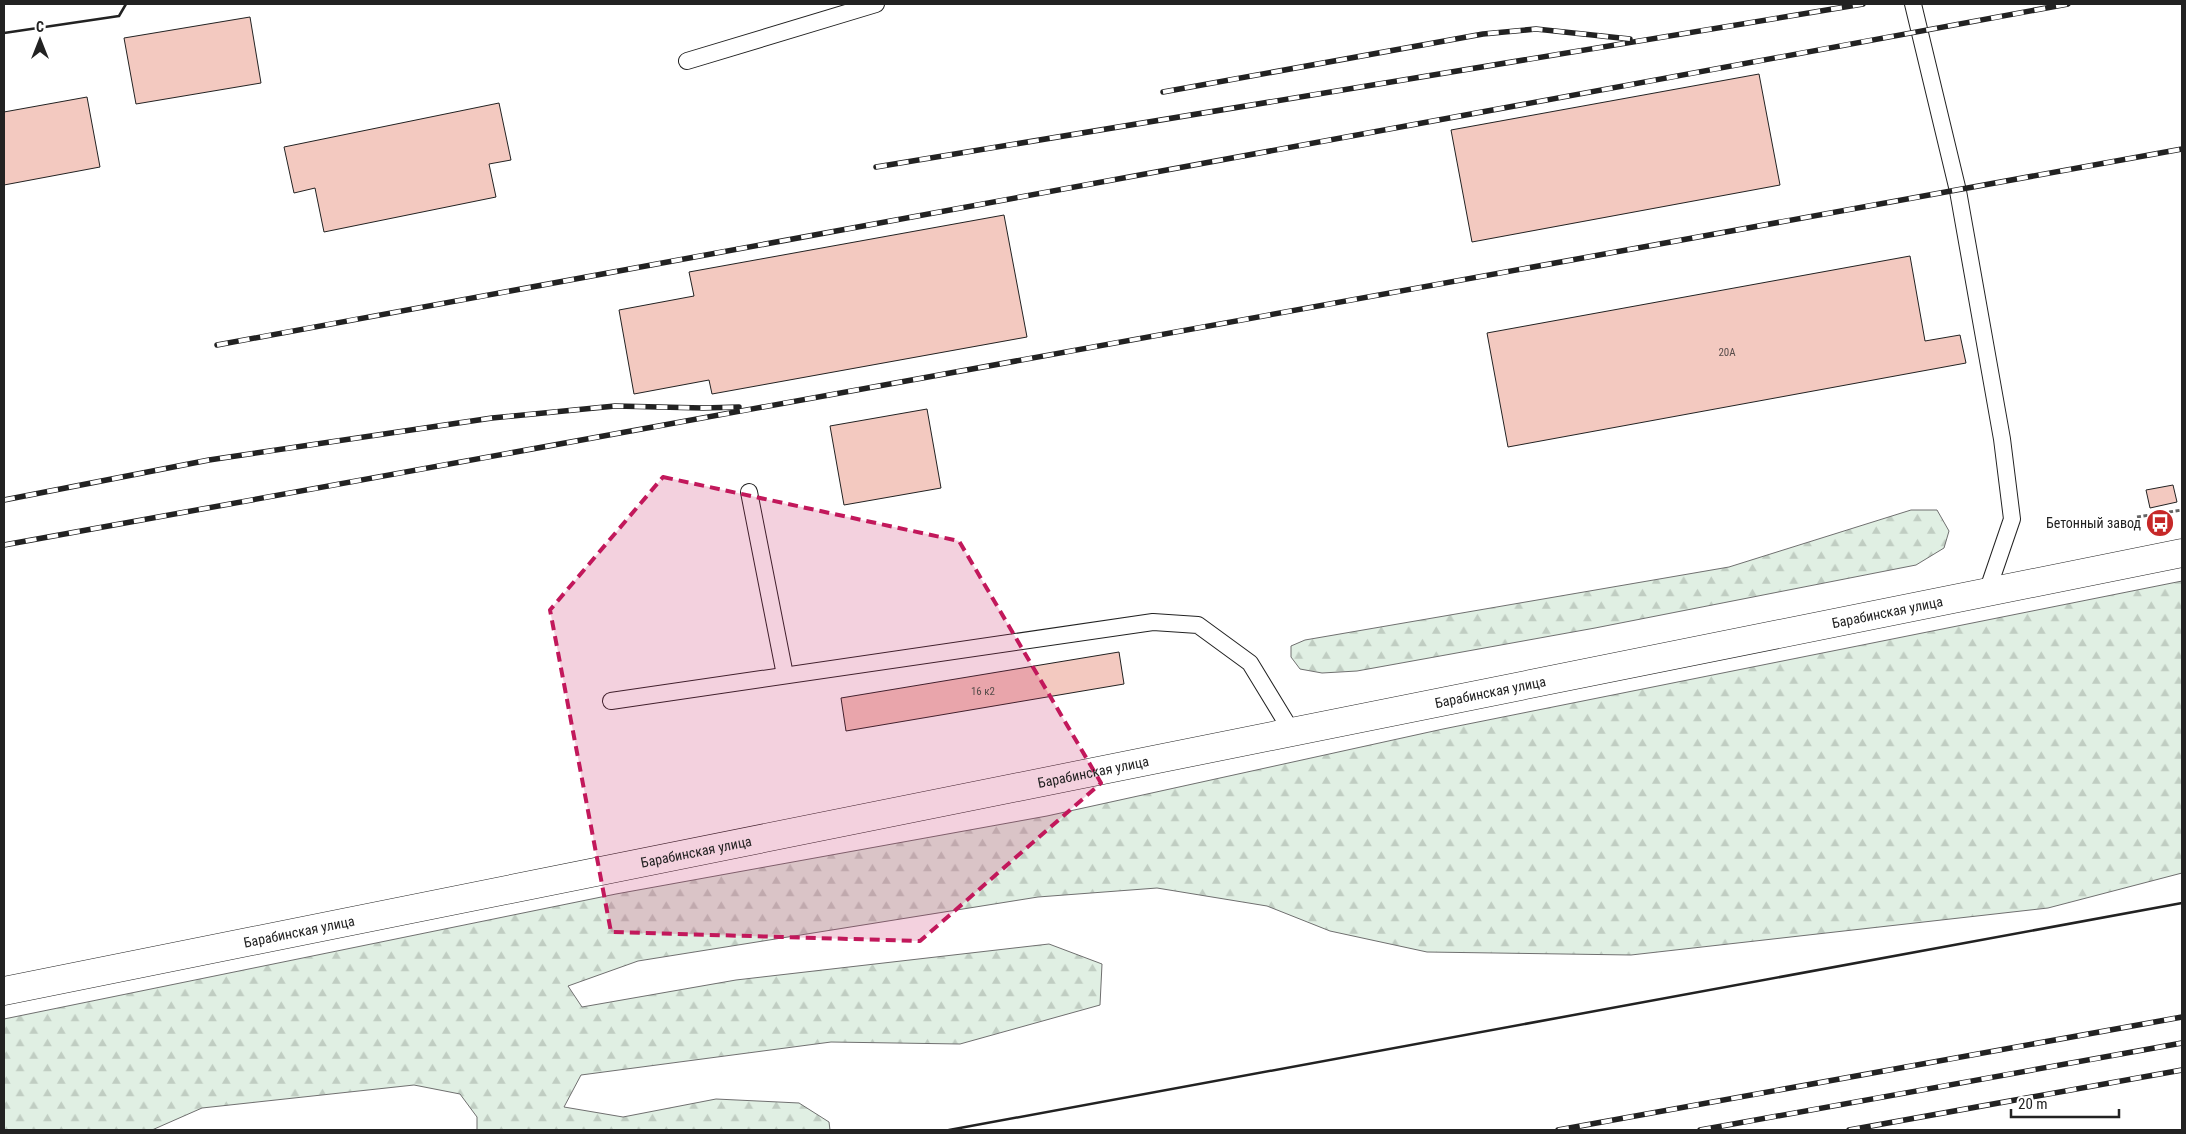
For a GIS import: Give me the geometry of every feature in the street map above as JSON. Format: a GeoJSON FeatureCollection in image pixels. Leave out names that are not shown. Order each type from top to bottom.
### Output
{"type":"FeatureCollection","features":[{"type":"Feature","properties":{"kind":"main road","name":"Барабинская улица"},"geometry":{"type":"LineString","coordinates":[[4,991],[2182,553]]}},
{"type":"Feature","properties":{"kind":"lane"},"geometry":{"type":"LineString","coordinates":[[687,61],[876,4]]}},
{"type":"Feature","properties":{"kind":"lane"},"geometry":{"type":"LineString","coordinates":[[1914,4],[1958,191],[2002,439],[2012,519],[1988,592]]}},
{"type":"Feature","properties":{"kind":"lane"},"geometry":{"type":"LineString","coordinates":[[749,492],[784,675]]}},
{"type":"Feature","properties":{"kind":"lane"},"geometry":{"type":"LineString","coordinates":[[611,700],[1153,622],[1198,625],[1250,663],[1292,732]]}},
{"type":"Feature","properties":{"kind":"path"},"geometry":{"type":"LineString","coordinates":[[2138,517],[2182,510]]}},
{"type":"Feature","properties":{"kind":"highlighted area"},"geometry":{"type":"Polygon","coordinates":[[[663,477],[959,541],[1101,783],[920,941],[611,932],[550,610],[663,477]]]}},
{"type":"Feature","properties":{"kind":"green space"},"geometry":{"type":"Polygon","coordinates":[[[1911,510],[1937,510],[1949,531],[1944,548],[1916,565],[1595,628],[1357,671],[1322,673],[1300,669],[1291,657],[1291,646],[1305,640],[1729,567],[1911,510]]]}},
{"type":"Feature","properties":{"kind":"green space"},"geometry":{"type":"Polygon","coordinates":[[[2182,581],[2182,873],[2048,908],[1631,955],[1427,952],[1330,931],[1267,906],[1157,888],[1038,897],[638,961],[568,986],[582,1007],[736,980],[1049,944],[1102,964],[1100,1005],[960,1044],[831,1042],[581,1075],[564,1107],[623,1117],[716,1099],[799,1103],[829,1122],[830,1130],[477,1130],[477,1117],[460,1094],[414,1085],[202,1108],[152,1130],[4,1130],[4,1019],[616,894],[1047,816],[1443,729],[2182,581]]]}},
{"type":"Feature","properties":{"kind":"building"},"geometry":{"type":"Polygon","coordinates":[[[250,17],[261,83],[136,104],[124,38],[250,17]]]}},
{"type":"Feature","properties":{"kind":"building"},"geometry":{"type":"Polygon","coordinates":[[[1759,74],[1780,185],[1472,242],[1451,130],[1759,74]]]}},
{"type":"Feature","properties":{"kind":"building"},"geometry":{"type":"Polygon","coordinates":[[[87,97],[100,167],[4,185],[4,112],[87,97]]]}},
{"type":"Feature","properties":{"kind":"building"},"geometry":{"type":"Polygon","coordinates":[[[499,103],[511,160],[489,164],[496,197],[324,232],[315,188],[294,193],[284,147],[499,103]]]}},
{"type":"Feature","properties":{"kind":"building"},"geometry":{"type":"Polygon","coordinates":[[[1004,215],[1027,337],[712,394],[709,380],[634,394],[619,310],[694,296],[689,272],[1004,215]]]}},
{"type":"Feature","properties":{"kind":"building"},"geometry":{"type":"Polygon","coordinates":[[[1910,256],[1925,341],[1960,335],[1966,363],[1508,447],[1487,333],[1910,256]]]}},
{"type":"Feature","properties":{"kind":"building"},"geometry":{"type":"Polygon","coordinates":[[[927,409],[941,488],[844,505],[830,426],[927,409]]]}},
{"type":"Feature","properties":{"kind":"building"},"geometry":{"type":"Polygon","coordinates":[[[2173,485],[2177,502],[2150,508],[2146,490],[2173,485]]]}},
{"type":"Feature","properties":{"kind":"building"},"geometry":{"type":"Polygon","coordinates":[[[1119,652],[1124,684],[846,731],[841,698],[1119,652]]]}},
{"type":"Feature","properties":{"kind":"railway"},"geometry":{"type":"LineString","coordinates":[[876,167],[1863,4]]}},
{"type":"Feature","properties":{"kind":"railway"},"geometry":{"type":"LineString","coordinates":[[217,345],[2068,4]]}},
{"type":"Feature","properties":{"kind":"railway"},"geometry":{"type":"LineString","coordinates":[[1163,92],[1483,34],[1536,29],[1630,39]]}},
{"type":"Feature","properties":{"kind":"railway"},"geometry":{"type":"LineString","coordinates":[[4,545],[2182,149]]}},
{"type":"Feature","properties":{"kind":"railway"},"geometry":{"type":"LineString","coordinates":[[4,500],[209,460],[492,418],[615,406],[739,407]]}},
{"type":"Feature","properties":{"kind":"railway"},"geometry":{"type":"LineString","coordinates":[[1558,1130],[2182,1017]]}},
{"type":"Feature","properties":{"kind":"railway"},"geometry":{"type":"LineString","coordinates":[[1700,1130],[2182,1043]]}},
{"type":"Feature","properties":{"kind":"railway"},"geometry":{"type":"LineString","coordinates":[[1849,1130],[2182,1070]]}},
{"type":"Feature","properties":{"kind":"wall"},"geometry":{"type":"LineString","coordinates":[[4,33],[119,16],[126,4]]}},
{"type":"Feature","properties":{"kind":"wall"},"geometry":{"type":"LineString","coordinates":[[949,1130],[2182,903]]}},
{"type":"Feature","properties":{"kind":"place","name":"Бетонный завод"},"geometry":{"type":"Point","coordinates":[2160,523]}}]}
